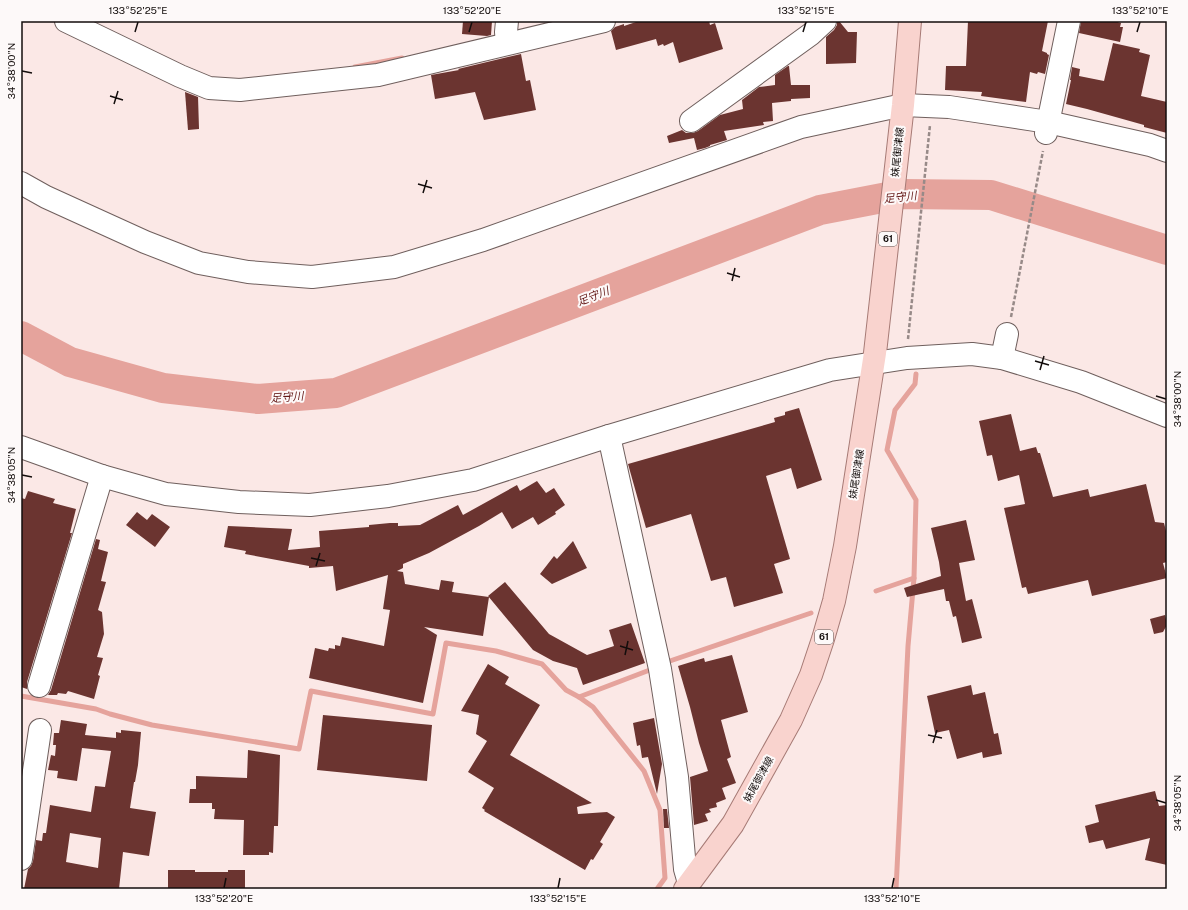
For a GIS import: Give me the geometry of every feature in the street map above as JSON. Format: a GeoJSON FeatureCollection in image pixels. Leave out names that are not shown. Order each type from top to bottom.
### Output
{"type":"FeatureCollection","features":[{"type":"Feature","properties":{"kind":"main road","name":"妹尾御津線"},"geometry":{"type":"LineString","coordinates":[[687,886],[733,824],[791,720],[811,675],[823,639],[835,593],[845,546],[874,358],[902,115],[910,21]]}},
{"type":"Feature","properties":{"kind":"street"},"geometry":{"type":"LineString","coordinates":[[66,21],[180,76],[209,88],[240,90],[378,75],[507,34],[604,21]]}},
{"type":"Feature","properties":{"kind":"street"},"geometry":{"type":"LineString","coordinates":[[691,122],[811,34],[825,21]]}},
{"type":"Feature","properties":{"kind":"street"},"geometry":{"type":"LineString","coordinates":[[1047,127],[1069,21]]}},
{"type":"Feature","properties":{"kind":"street"},"geometry":{"type":"LineString","coordinates":[[21,183],[46,197],[144,242],[199,263],[248,272],[312,277],[394,267],[483,240],[801,127],[902,115],[949,107],[1047,127],[1150,145],[1167,151]]}},
{"type":"Feature","properties":{"kind":"street"},"geometry":{"type":"LineString","coordinates":[[1002,358],[1007,334]]}},
{"type":"Feature","properties":{"kind":"street"},"geometry":{"type":"LineString","coordinates":[[22,453],[166,494],[239,502],[310,505],[388,496],[473,480],[609,436],[874,358],[907,358],[972,354],[1002,358],[1082,382],[1167,416]]}},
{"type":"Feature","properties":{"kind":"street"},"geometry":{"type":"LineString","coordinates":[[609,436],[659,665],[677,777],[687,886]]}},
{"type":"Feature","properties":{"kind":"street"},"geometry":{"type":"LineString","coordinates":[[39,686],[102,476]]}},
{"type":"Feature","properties":{"kind":"street"},"geometry":{"type":"LineString","coordinates":[[21,859],[40,730]]}},
{"type":"Feature","properties":{"kind":"path"},"geometry":{"type":"LineString","coordinates":[[908,342],[931,122]]}},
{"type":"Feature","properties":{"kind":"path"},"geometry":{"type":"LineString","coordinates":[[1007,334],[1047,127]]}},
{"type":"Feature","properties":{"kind":"building"},"geometry":{"type":"Polygon","coordinates":[[[463,21],[492,21],[491,35],[462,34],[463,21]]]}},
{"type":"Feature","properties":{"kind":"building"},"geometry":{"type":"Polygon","coordinates":[[[639,21],[709,21],[710,25],[715,23],[723,49],[679,63],[673,42],[664,46],[663,44],[658,46],[656,39],[616,50],[611,31],[615,27],[624,24],[624,26],[639,21]]]}},
{"type":"Feature","properties":{"kind":"building"},"geometry":{"type":"Polygon","coordinates":[[[837,21],[839,21],[848,32],[857,32],[856,63],[826,64],[826,37],[834,30],[837,25],[837,21]]]}},
{"type":"Feature","properties":{"kind":"building"},"geometry":{"type":"Polygon","coordinates":[[[968,21],[1048,21],[1042,51],[1049,55],[1045,74],[1030,72],[1026,102],[981,96],[982,92],[945,90],[946,66],[966,66],[968,21]]]}},
{"type":"Feature","properties":{"kind":"building"},"geometry":{"type":"Polygon","coordinates":[[[1081,21],[1114,21],[1121,23],[1120,27],[1123,27],[1120,42],[1079,33],[1081,21]]]}},
{"type":"Feature","properties":{"kind":"building"},"geometry":{"type":"Polygon","coordinates":[[[1113,43],[1140,49],[1139,52],[1150,55],[1141,96],[1167,102],[1167,133],[1144,127],[1144,125],[1066,104],[1072,67],[1080,69],[1079,76],[1104,81],[1113,43]]]}},
{"type":"Feature","properties":{"kind":"building"},"geometry":{"type":"Polygon","coordinates":[[[521,54],[526,81],[530,80],[536,110],[484,120],[475,92],[435,99],[431,75],[459,70],[458,69],[521,54]]]}},
{"type":"Feature","properties":{"kind":"building"},"geometry":{"type":"Polygon","coordinates":[[[788,66],[791,85],[810,85],[810,98],[791,99],[791,101],[772,103],[773,121],[763,122],[764,125],[724,131],[727,140],[705,148],[697,150],[694,138],[669,143],[667,136],[682,130],[686,133],[693,133],[720,115],[743,109],[742,100],[759,87],[775,85],[775,75],[788,66]]]}},
{"type":"Feature","properties":{"kind":"building"},"geometry":{"type":"Polygon","coordinates":[[[185,92],[198,97],[199,129],[188,130],[185,92]]]}},
{"type":"Feature","properties":{"kind":"building"},"geometry":{"type":"Polygon","coordinates":[[[799,408],[822,480],[797,489],[791,468],[766,476],[790,559],[774,564],[783,593],[734,607],[726,577],[711,581],[691,514],[646,528],[628,464],[775,422],[774,418],[785,415],[785,412],[799,408]]]}},
{"type":"Feature","properties":{"kind":"building"},"geometry":{"type":"Polygon","coordinates":[[[1011,414],[1020,451],[1036,447],[1038,453],[1040,453],[1053,497],[1088,489],[1090,497],[1146,484],[1155,522],[1164,523],[1167,535],[1167,562],[1163,563],[1167,578],[1092,596],[1088,580],[1028,594],[1026,587],[1022,588],[1004,508],[1025,504],[1019,475],[998,481],[992,455],[987,456],[979,421],[1011,414]]]}},
{"type":"Feature","properties":{"kind":"building"},"geometry":{"type":"Polygon","coordinates":[[[537,481],[546,493],[554,488],[565,505],[555,512],[556,514],[538,525],[533,517],[512,529],[502,512],[429,553],[403,564],[403,568],[397,571],[403,572],[405,584],[439,590],[441,580],[454,582],[452,592],[489,597],[483,636],[424,627],[437,635],[423,703],[309,678],[315,648],[328,651],[329,648],[335,649],[335,645],[340,646],[342,637],[384,646],[390,610],[383,609],[388,575],[336,591],[333,566],[309,568],[309,566],[245,554],[246,551],[224,547],[228,526],[292,529],[288,550],[320,547],[319,531],[369,527],[369,525],[390,523],[398,523],[398,526],[420,525],[458,505],[463,515],[517,485],[520,491],[537,481]]]}},
{"type":"Feature","properties":{"kind":"building"},"geometry":{"type":"Polygon","coordinates":[[[28,491],[55,499],[53,503],[76,509],[70,533],[72,533],[27,682],[27,689],[21,687],[21,498],[25,499],[28,491]]]}},
{"type":"Feature","properties":{"kind":"building"},"geometry":{"type":"Polygon","coordinates":[[[137,512],[147,520],[152,514],[170,527],[155,547],[126,525],[137,512]]]}},
{"type":"Feature","properties":{"kind":"building"},"geometry":{"type":"Polygon","coordinates":[[[966,520],[975,560],[959,563],[966,601],[972,599],[982,638],[962,643],[956,616],[953,617],[949,601],[946,601],[944,589],[907,597],[904,588],[941,576],[931,528],[966,520]]]}},
{"type":"Feature","properties":{"kind":"building"},"geometry":{"type":"Polygon","coordinates":[[[96,539],[100,540],[98,549],[108,552],[101,581],[106,582],[98,610],[102,612],[104,634],[97,657],[103,658],[98,675],[100,676],[94,699],[68,691],[66,694],[58,693],[57,695],[48,695],[51,690],[96,539]]]}},
{"type":"Feature","properties":{"kind":"building"},"geometry":{"type":"Polygon","coordinates":[[[573,541],[587,568],[552,584],[540,574],[554,556],[557,559],[573,541]]]}},
{"type":"Feature","properties":{"kind":"building"},"geometry":{"type":"Polygon","coordinates":[[[505,582],[549,634],[587,655],[614,646],[609,630],[631,623],[645,663],[583,685],[577,668],[553,661],[533,650],[488,596],[505,582]]]}},
{"type":"Feature","properties":{"kind":"building"},"geometry":{"type":"Polygon","coordinates":[[[1165,615],[1167,625],[1163,632],[1154,634],[1150,619],[1165,615]]]}},
{"type":"Feature","properties":{"kind":"building"},"geometry":{"type":"Polygon","coordinates":[[[732,655],[748,712],[721,720],[731,757],[727,759],[736,783],[722,788],[726,799],[716,803],[717,807],[709,809],[711,812],[705,814],[708,821],[694,825],[690,777],[708,771],[678,666],[704,658],[705,662],[732,655]]]}},
{"type":"Feature","properties":{"kind":"building"},"geometry":{"type":"Polygon","coordinates":[[[488,664],[509,677],[505,684],[540,705],[510,755],[592,803],[577,807],[578,814],[607,812],[615,817],[600,842],[603,844],[593,860],[591,859],[585,870],[484,811],[485,810],[482,808],[494,788],[468,772],[487,741],[476,734],[479,715],[461,711],[488,664]]]}},
{"type":"Feature","properties":{"kind":"building"},"geometry":{"type":"Polygon","coordinates":[[[971,685],[973,695],[985,692],[994,734],[998,733],[1002,754],[983,758],[982,752],[957,759],[949,730],[935,733],[927,696],[971,685]]]}},
{"type":"Feature","properties":{"kind":"building"},"geometry":{"type":"Polygon","coordinates":[[[323,715],[432,725],[427,781],[317,770],[323,715]]]}},
{"type":"Feature","properties":{"kind":"building"},"geometry":{"type":"Polygon","coordinates":[[[654,718],[662,764],[657,794],[648,757],[642,758],[640,745],[637,746],[633,723],[654,718]]]}},
{"type":"Feature","properties":{"kind":"building"},"geometry":{"type":"Polygon","coordinates":[[[61,720],[87,724],[85,735],[116,738],[116,732],[121,733],[121,730],[141,732],[138,765],[130,808],[156,812],[149,856],[123,852],[119,889],[24,889],[28,869],[33,861],[36,840],[42,841],[43,833],[46,833],[50,805],[91,812],[95,786],[105,787],[111,751],[82,748],[77,781],[57,778],[58,771],[48,770],[51,755],[55,756],[56,745],[53,745],[54,733],[59,733],[61,720]],[[70,833],[66,862],[98,868],[101,838],[70,833]]]}},
{"type":"Feature","properties":{"kind":"building"},"geometry":{"type":"Polygon","coordinates":[[[248,750],[280,755],[278,826],[274,826],[273,853],[269,852],[269,855],[243,855],[244,820],[214,819],[215,809],[212,809],[212,803],[189,803],[190,789],[196,789],[196,776],[247,778],[248,750]]]}},
{"type":"Feature","properties":{"kind":"building"},"geometry":{"type":"Polygon","coordinates":[[[1155,791],[1159,806],[1167,805],[1167,865],[1145,860],[1150,838],[1106,849],[1103,840],[1089,843],[1085,826],[1099,822],[1095,805],[1155,791]]]}},
{"type":"Feature","properties":{"kind":"building"},"geometry":{"type":"Polygon","coordinates":[[[663,809],[667,809],[669,828],[664,828],[663,809]]]}},
{"type":"Feature","properties":{"kind":"building"},"geometry":{"type":"Polygon","coordinates":[[[168,870],[228,872],[228,870],[245,870],[245,889],[168,889],[168,870]]]}},
{"type":"Feature","properties":{"kind":"waterway"},"geometry":{"type":"LineString","coordinates":[[355,67],[402,58]]}},
{"type":"Feature","properties":{"kind":"waterway","name":"足守川"},"geometry":{"type":"LineString","coordinates":[[21,336],[70,362],[163,388],[258,399],[336,393],[820,210],[903,194],[991,195],[1167,250]]}},
{"type":"Feature","properties":{"kind":"waterway"},"geometry":{"type":"LineString","coordinates":[[896,889],[908,646],[914,578],[916,500],[887,450],[895,410],[915,384],[916,374]]}},
{"type":"Feature","properties":{"kind":"waterway"},"geometry":{"type":"LineString","coordinates":[[876,591],[914,578]]}},
{"type":"Feature","properties":{"kind":"waterway"},"geometry":{"type":"LineString","coordinates":[[664,663],[811,613]]}},
{"type":"Feature","properties":{"kind":"waterway"},"geometry":{"type":"LineString","coordinates":[[21,696],[96,709],[152,725],[299,749],[311,691],[433,714],[446,643],[496,651],[542,664],[566,690],[593,707],[644,771],[660,810],[665,878],[657,889]]}},
{"type":"Feature","properties":{"kind":"waterway"},"geometry":{"type":"LineString","coordinates":[[579,697],[655,668]]}}]}
